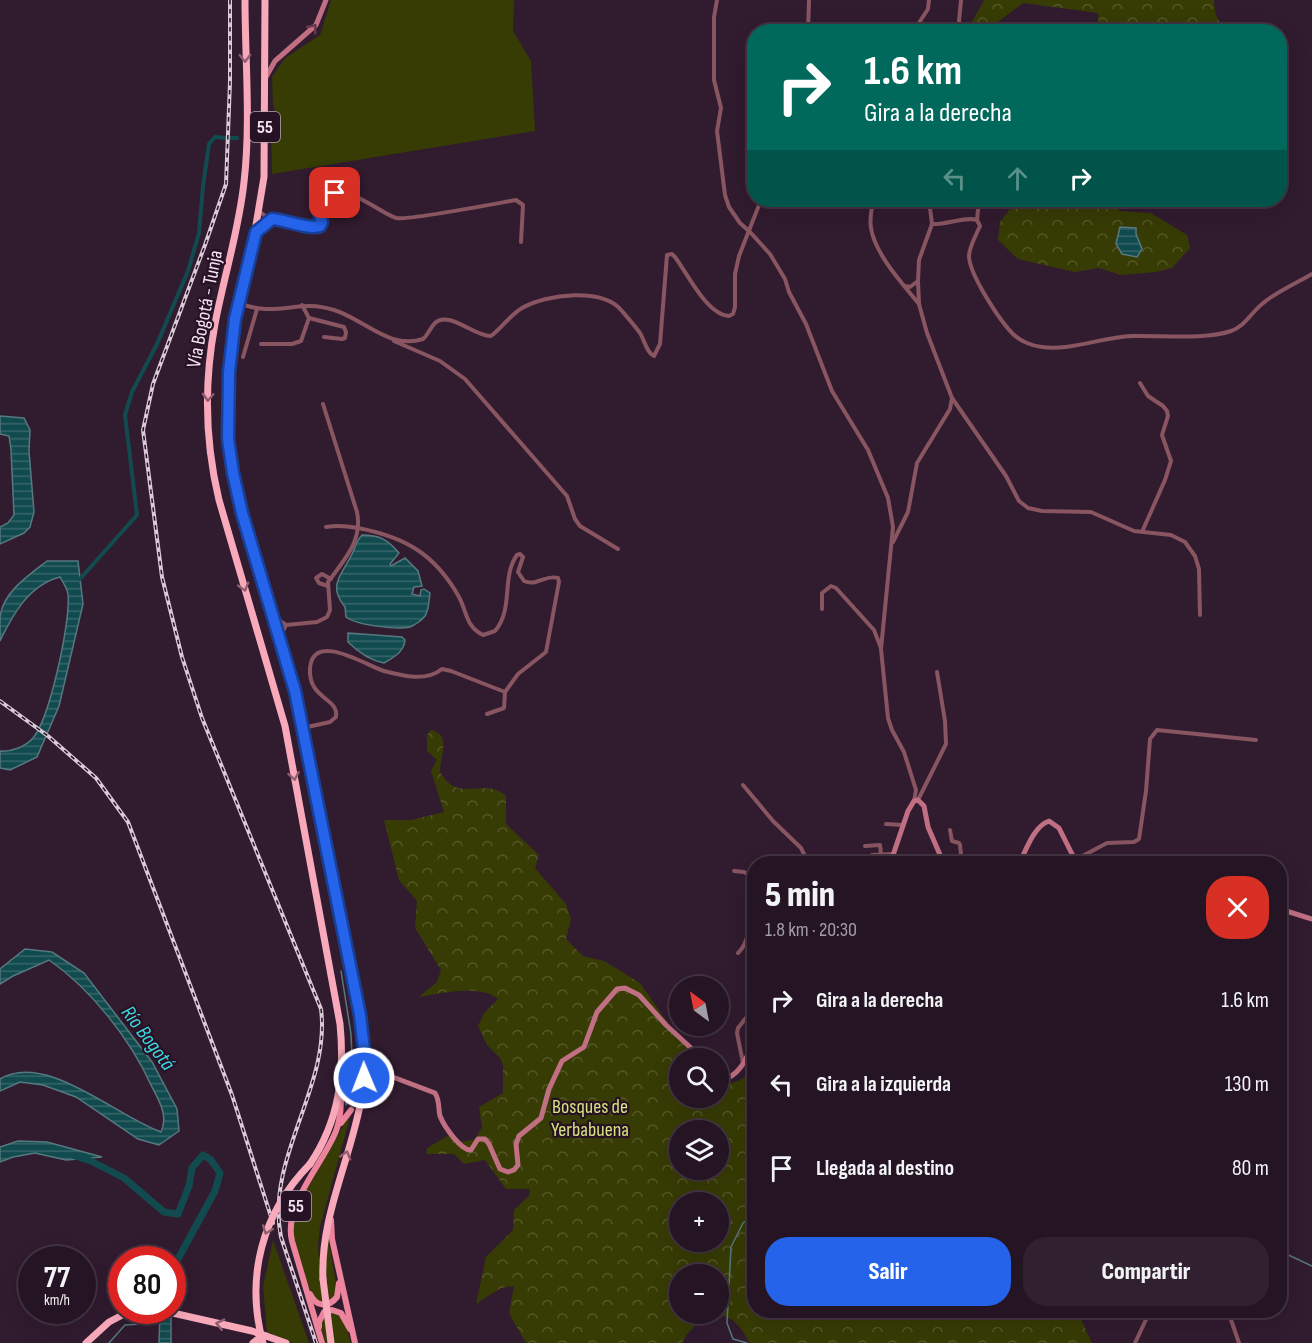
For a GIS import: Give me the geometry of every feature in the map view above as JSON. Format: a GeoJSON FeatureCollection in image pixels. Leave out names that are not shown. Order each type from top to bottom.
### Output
{"type":"FeatureCollection","features":[{"type":"Feature","properties":{"kind":"highway","name":"Vía Bogotá - Tunja"},"geometry":{"type":"LineString","coordinates":[[245,0],[244,180],[234,241],[211,346],[208,398],[209,441],[219,500],[285,726],[336,997],[342,1054],[339,1098],[323,1143],[310,1164],[279,1202],[261,1248],[256,1275],[256,1303],[263,1343]]}},
{"type":"Feature","properties":{"kind":"highway","name":"Vía Bogotá - Tunja"},"geometry":{"type":"LineString","coordinates":[[265,0],[264,167],[260,212],[238,303],[229,372],[228,439],[242,513],[280,637],[303,728],[359,1009],[368,1067],[359,1111],[322,1252],[322,1279],[331,1343]]}},
{"type":"Feature","properties":{"kind":"highway"},"geometry":{"type":"LineString","coordinates":[[186,1316],[268,1336],[286,1343]]}},
{"type":"Feature","properties":{"kind":"highway"},"geometry":{"type":"LineString","coordinates":[[86,1343],[108,1323]]}},
{"type":"Feature","properties":{"kind":"highway"},"geometry":{"type":"LineString","coordinates":[[253,1343],[268,1336]]}},
{"type":"Feature","properties":{"kind":"main road"},"geometry":{"type":"LineString","coordinates":[[364,1101],[367,1098],[368,1067]]}},
{"type":"Feature","properties":{"kind":"main road","name":"55"},"geometry":{"type":"LineString","coordinates":[[321,1341],[290,1232],[293,1213],[334,1137],[341,1112],[341,1074]]}},
{"type":"Feature","properties":{"kind":"main road"},"geometry":{"type":"LineString","coordinates":[[334,1137],[351,1110]]}},
{"type":"Feature","properties":{"kind":"main road","name":"55"},"geometry":{"type":"LineString","coordinates":[[331,1211],[332,1239],[355,1340]]}},
{"type":"Feature","properties":{"kind":"main road"},"geometry":{"type":"LineString","coordinates":[[298,1263],[312,1299],[323,1306],[331,1304],[338,1294],[338,1267]]}},
{"type":"Feature","properties":{"kind":"main road"},"geometry":{"type":"LineString","coordinates":[[321,1341],[319,1326],[321,1316],[324,1312],[332,1310],[341,1313],[355,1340]]}},
{"type":"Feature","properties":{"kind":"street"},"geometry":{"type":"LineString","coordinates":[[266,77],[275,61],[316,26],[326,0]]}},
{"type":"Feature","properties":{"kind":"street"},"geometry":{"type":"LineString","coordinates":[[717,0],[714,17],[714,80],[721,104],[717,131],[725,195],[735,216],[770,254],[785,279],[789,292],[806,324],[832,391],[868,450],[880,475],[891,514],[893,527],[881,649],[888,718],[904,752],[916,790],[916,800]]}},
{"type":"Feature","properties":{"kind":"street"},"geometry":{"type":"LineString","coordinates":[[808,0],[808,24]]}},
{"type":"Feature","properties":{"kind":"street"},"geometry":{"type":"LineString","coordinates":[[918,24],[928,9],[929,0]]}},
{"type":"Feature","properties":{"kind":"street"},"geometry":{"type":"LineString","coordinates":[[959,24],[961,0]]}},
{"type":"Feature","properties":{"kind":"street"},"geometry":{"type":"LineString","coordinates":[[260,212],[270,220],[291,221],[313,228],[320,226],[322,222],[317,206],[329,195],[335,193],[344,193],[359,199],[399,219],[516,200],[523,205],[520,242]]}},
{"type":"Feature","properties":{"kind":"street"},"geometry":{"type":"LineString","coordinates":[[388,338],[412,341],[423,339],[435,322],[444,319],[482,336],[491,336],[514,313],[530,304],[555,296],[577,295],[616,305],[640,334],[654,356],[660,344],[667,255],[672,254],[675,257],[705,300],[722,315],[729,316],[735,307],[735,274],[739,256],[759,207]]}},
{"type":"Feature","properties":{"kind":"street"},"geometry":{"type":"LineString","coordinates":[[872,207],[870,220],[872,234],[886,260],[919,304]]}},
{"type":"Feature","properties":{"kind":"street"},"geometry":{"type":"LineString","coordinates":[[930,207],[932,224],[919,261],[918,281],[919,304],[927,333],[952,398],[1006,476],[1023,506],[1042,511],[1091,512],[1142,532],[1171,535],[1185,542],[1199,569],[1200,615]]}},
{"type":"Feature","properties":{"kind":"street"},"geometry":{"type":"LineString","coordinates":[[978,207],[977,219],[980,226],[969,253],[971,267],[977,281],[1013,334],[1027,343],[1043,348],[1116,336],[1208,335],[1232,331],[1243,325],[1261,305],[1281,290],[1312,274]]}},
{"type":"Feature","properties":{"kind":"street"},"geometry":{"type":"LineString","coordinates":[[932,224],[977,219]]}},
{"type":"Feature","properties":{"kind":"street"},"geometry":{"type":"LineString","coordinates":[[256,232],[270,220]]}},
{"type":"Feature","properties":{"kind":"street"},"geometry":{"type":"LineString","coordinates":[[904,286],[910,287],[918,281]]}},
{"type":"Feature","properties":{"kind":"street"},"geometry":{"type":"LineString","coordinates":[[238,303],[268,310],[302,305],[333,310],[440,361],[465,379],[567,496],[575,519],[580,526],[618,549]]}},
{"type":"Feature","properties":{"kind":"street"},"geometry":{"type":"LineString","coordinates":[[261,344],[297,343],[303,338],[309,318],[302,305]]}},
{"type":"Feature","properties":{"kind":"street"},"geometry":{"type":"LineString","coordinates":[[243,357],[257,309]]}},
{"type":"Feature","properties":{"kind":"street"},"geometry":{"type":"LineString","coordinates":[[309,318],[344,327],[346,332],[345,338],[342,339],[324,337]]}},
{"type":"Feature","properties":{"kind":"street"},"geometry":{"type":"LineString","coordinates":[[1140,383],[1148,396],[1167,411],[1168,416],[1162,435],[1171,462],[1142,532]]}},
{"type":"Feature","properties":{"kind":"street"},"geometry":{"type":"LineString","coordinates":[[891,546],[908,512],[917,463],[950,409],[952,398]]}},
{"type":"Feature","properties":{"kind":"street"},"geometry":{"type":"LineString","coordinates":[[273,617],[286,625],[317,622],[327,618],[330,610],[328,586],[347,558],[359,528],[357,512],[323,404]]}},
{"type":"Feature","properties":{"kind":"street"},"geometry":{"type":"LineString","coordinates":[[326,527],[345,526],[387,534],[421,551],[454,590],[471,627],[483,635],[489,634],[499,626],[507,604],[512,566],[517,555],[524,557],[518,572],[524,581],[534,583],[547,578],[558,578],[546,652],[518,674],[505,692],[504,708],[487,714]]}},
{"type":"Feature","properties":{"kind":"street"},"geometry":{"type":"LineString","coordinates":[[328,586],[318,583],[316,578],[322,574],[331,579]]}},
{"type":"Feature","properties":{"kind":"street"},"geometry":{"type":"LineString","coordinates":[[822,609],[822,593],[831,586],[836,588],[874,630],[881,649]]}},
{"type":"Feature","properties":{"kind":"street"},"geometry":{"type":"LineString","coordinates":[[280,637],[286,625]]}},
{"type":"Feature","properties":{"kind":"street"},"geometry":{"type":"LineString","coordinates":[[303,728],[330,722],[336,717],[337,713],[332,704],[318,694],[311,683],[312,660],[323,651],[343,653],[396,674],[426,677],[442,669],[451,671],[505,692]]}},
{"type":"Feature","properties":{"kind":"street"},"geometry":{"type":"LineString","coordinates":[[872,855],[893,854],[903,825],[945,744],[945,721],[937,672]]}},
{"type":"Feature","properties":{"kind":"street"},"geometry":{"type":"LineString","coordinates":[[1086,856],[1107,843],[1134,842],[1139,839],[1147,783],[1150,739],[1157,730],[1256,740]]}},
{"type":"Feature","properties":{"kind":"street"},"geometry":{"type":"LineString","coordinates":[[743,785],[773,821],[801,848],[805,856]]}},
{"type":"Feature","properties":{"kind":"street"},"geometry":{"type":"LineString","coordinates":[[916,800],[924,806],[928,826],[940,856]]}},
{"type":"Feature","properties":{"kind":"street"},"geometry":{"type":"LineString","coordinates":[[1024,856],[1036,831],[1042,824],[1050,821],[1059,828],[1073,856]]}},
{"type":"Feature","properties":{"kind":"street"},"geometry":{"type":"LineString","coordinates":[[886,824],[903,825]]}},
{"type":"Feature","properties":{"kind":"street"},"geometry":{"type":"LineString","coordinates":[[950,830],[952,842],[959,843],[962,856]]}},
{"type":"Feature","properties":{"kind":"street"},"geometry":{"type":"LineString","coordinates":[[865,846],[880,845],[881,854]]}},
{"type":"Feature","properties":{"kind":"street"},"geometry":{"type":"LineString","coordinates":[[734,871],[747,874]]}},
{"type":"Feature","properties":{"kind":"street"},"geometry":{"type":"LineString","coordinates":[[1287,911],[1312,919]]}},
{"type":"Feature","properties":{"kind":"street"},"geometry":{"type":"LineString","coordinates":[[738,953],[745,946],[747,938]]}},
{"type":"Feature","properties":{"kind":"street"},"geometry":{"type":"LineString","coordinates":[[368,1067],[435,1094],[438,1098],[442,1120],[459,1145],[466,1151],[471,1150],[478,1139],[485,1139],[500,1169],[508,1172],[514,1170],[518,1165],[516,1144],[519,1136],[541,1118],[549,1089],[562,1062],[584,1047],[597,1012],[617,989],[625,988],[639,994],[691,1048]]}},
{"type":"Feature","properties":{"kind":"street"},"geometry":{"type":"LineString","coordinates":[[743,1064],[738,1028],[747,1017]]}},
{"type":"Feature","properties":{"kind":"street"},"geometry":{"type":"LineString","coordinates":[[729,1078],[736,1074],[747,1055]]}},
{"type":"Feature","properties":{"kind":"street"},"geometry":{"type":"LineString","coordinates":[[1136,1343],[1147,1318]]}},
{"type":"Feature","properties":{"kind":"street"},"geometry":{"type":"LineString","coordinates":[[1231,1318],[1240,1343]]}},
{"type":"Feature","properties":{"kind":"green space"},"geometry":{"type":"Polygon","coordinates":[[[331,0],[514,0],[513,31],[531,61],[535,131],[272,174],[271,124],[277,115],[273,106],[272,77],[285,58],[320,35],[331,0]]]}},
{"type":"Feature","properties":{"kind":"green space"},"geometry":{"type":"Polygon","coordinates":[[[984,0],[1214,0],[1215,12],[1220,24],[1099,24],[1098,13],[1023,3],[995,24],[971,24],[984,0]]]}},
{"type":"Feature","properties":{"kind":"green space"},"geometry":{"type":"Polygon","coordinates":[[[1012,207],[1119,207],[1119,211],[1151,213],[1187,235],[1190,248],[1172,268],[1156,272],[1121,275],[1099,268],[1075,272],[1018,259],[998,240],[1000,222],[1012,207]]]}},
{"type":"Feature","properties":{"kind":"green space","name":"Bosques de Yerbabuena"},"geometry":{"type":"Polygon","coordinates":[[[431,730],[437,732],[443,741],[440,772],[447,782],[463,789],[489,788],[506,796],[506,824],[539,855],[535,868],[566,904],[571,919],[566,939],[583,956],[604,961],[640,983],[669,1025],[669,1036],[677,1036],[689,1048],[669,1048],[669,1108],[729,1108],[729,1083],[747,1075],[747,1318],[1081,1318],[1092,1343],[750,1343],[743,1331],[729,1318],[729,1264],[669,1264],[669,1324],[697,1324],[682,1343],[526,1343],[509,1313],[514,1286],[501,1288],[476,1304],[486,1257],[513,1230],[514,1210],[529,1196],[530,1189],[506,1189],[485,1160],[464,1164],[454,1154],[426,1154],[427,1148],[451,1134],[462,1142],[475,1139],[482,1127],[479,1107],[503,1093],[503,1065],[500,1058],[487,1045],[478,1026],[484,1013],[498,999],[491,994],[471,991],[419,997],[437,982],[441,970],[415,928],[417,901],[399,880],[384,820],[411,820],[444,812],[431,771],[437,760],[427,751],[427,735],[431,730]]]}},
{"type":"Feature","properties":{"kind":"green space"},"geometry":{"type":"Polygon","coordinates":[[[352,1110],[320,1227],[318,1245],[322,1303],[314,1298],[307,1283],[294,1240],[293,1221],[301,1200],[352,1110]]]}},
{"type":"Feature","properties":{"kind":"green space"},"geometry":{"type":"Polygon","coordinates":[[[328,1237],[337,1288],[336,1295],[329,1302],[325,1259],[328,1237]]]}},
{"type":"Feature","properties":{"kind":"green space"},"geometry":{"type":"Polygon","coordinates":[[[273,1240],[309,1343],[293,1343],[267,1332],[263,1287],[273,1240]]]}},
{"type":"Feature","properties":{"kind":"green space"},"geometry":{"type":"Polygon","coordinates":[[[331,1312],[337,1313],[345,1323],[351,1343],[325,1343],[321,1326],[322,1317],[331,1312]]]}},
{"type":"Feature","properties":{"kind":"shaded area"},"geometry":{"type":"Polygon","coordinates":[[[1120,227],[1136,228],[1142,249],[1137,257],[1122,254],[1116,244],[1120,227]]]}},
{"type":"Feature","properties":{"kind":"shaded area"},"geometry":{"type":"Polygon","coordinates":[[[0,416],[24,418],[30,430],[29,451],[34,512],[30,527],[24,533],[0,544],[0,527],[8,523],[14,515],[11,449],[9,436],[0,434],[0,416]]]}},
{"type":"Feature","properties":{"kind":"shaded area"},"geometry":{"type":"Polygon","coordinates":[[[362,535],[379,537],[395,548],[399,553],[390,564],[391,566],[405,558],[418,571],[422,586],[414,587],[412,594],[420,596],[421,590],[424,589],[430,593],[426,614],[414,625],[404,628],[377,626],[346,617],[345,607],[337,593],[337,587],[340,576],[362,535]]]}},
{"type":"Feature","properties":{"kind":"shaded area"},"geometry":{"type":"Polygon","coordinates":[[[47,561],[78,561],[83,604],[59,706],[37,757],[10,770],[0,768],[0,751],[13,750],[26,744],[40,727],[63,646],[68,607],[67,592],[60,577],[39,587],[23,602],[0,641],[0,617],[6,600],[18,585],[47,561]]]}},
{"type":"Feature","properties":{"kind":"shaded area"},"geometry":{"type":"Polygon","coordinates":[[[348,633],[402,637],[405,640],[401,651],[384,663],[369,658],[356,649],[348,642],[348,633]]]}},
{"type":"Feature","properties":{"kind":"shaded area"},"geometry":{"type":"Polygon","coordinates":[[[25,949],[52,952],[84,973],[152,1062],[177,1109],[179,1131],[159,1145],[138,1139],[76,1097],[43,1085],[20,1082],[0,1091],[0,1079],[18,1073],[38,1073],[81,1089],[161,1132],[163,1126],[163,1113],[159,1102],[132,1050],[108,1016],[80,985],[49,960],[0,984],[0,969],[25,949]]]}},
{"type":"Feature","properties":{"kind":"shaded area"},"geometry":{"type":"Polygon","coordinates":[[[18,1141],[47,1142],[102,1157],[66,1160],[35,1153],[0,1162],[0,1147],[18,1141]]]}},
{"type":"Feature","properties":{"kind":"shaded area"},"geometry":{"type":"Polygon","coordinates":[[[160,1324],[171,1324],[171,1343],[159,1343],[160,1324]]]}},
{"type":"Feature","properties":{"kind":"waterway"},"geometry":{"type":"LineString","coordinates":[[80,579],[137,515],[125,415],[132,392],[157,344],[188,271],[199,233],[209,144],[215,137],[226,138]]}},
{"type":"Feature","properties":{"kind":"waterway"},"geometry":{"type":"LineString","coordinates":[[229,138],[237,138]]}},
{"type":"Feature","properties":{"kind":"waterway"},"geometry":{"type":"LineString","coordinates":[[341,971],[351,1034],[352,1058],[346,1105]]}},
{"type":"Feature","properties":{"kind":"waterway","name":"Río Bogotá"},"geometry":{"type":"LineString","coordinates":[[75,1156],[91,1161],[124,1178],[164,1212],[178,1214],[189,1186],[192,1168],[203,1155],[211,1160],[220,1173],[215,1191],[185,1246]]}},
{"type":"Feature","properties":{"kind":"waterway"},"geometry":{"type":"LineString","coordinates":[[747,1220],[743,1223],[731,1247],[727,1323],[733,1339],[747,1343]]}},
{"type":"Feature","properties":{"kind":"waterway"},"geometry":{"type":"LineString","coordinates":[[1287,1254],[1312,1266]]}},
{"type":"Feature","properties":{"kind":"waterway"},"geometry":{"type":"LineString","coordinates":[[109,1343],[125,1325],[142,1324]]}},
{"type":"Feature","properties":{"kind":"railway"},"geometry":{"type":"LineString","coordinates":[[230,0],[226,184],[153,384],[143,430],[162,577],[182,657],[202,718],[321,1009],[321,1038],[317,1066],[289,1151],[282,1179],[279,1208],[281,1237],[316,1343]]}},
{"type":"Feature","properties":{"kind":"railway"},"geometry":{"type":"LineString","coordinates":[[0,701],[48,736],[96,778],[128,822],[232,1095],[273,1223]]}},
{"type":"Feature","properties":{"kind":"route"},"geometry":{"type":"LineString","coordinates":[[335,193],[329,195],[317,206],[322,222],[320,226],[313,228],[291,221],[272,219],[256,232],[233,327],[227,399],[228,439],[239,502],[280,637],[303,728],[360,1015],[365,1059],[364,1078]]}}]}
